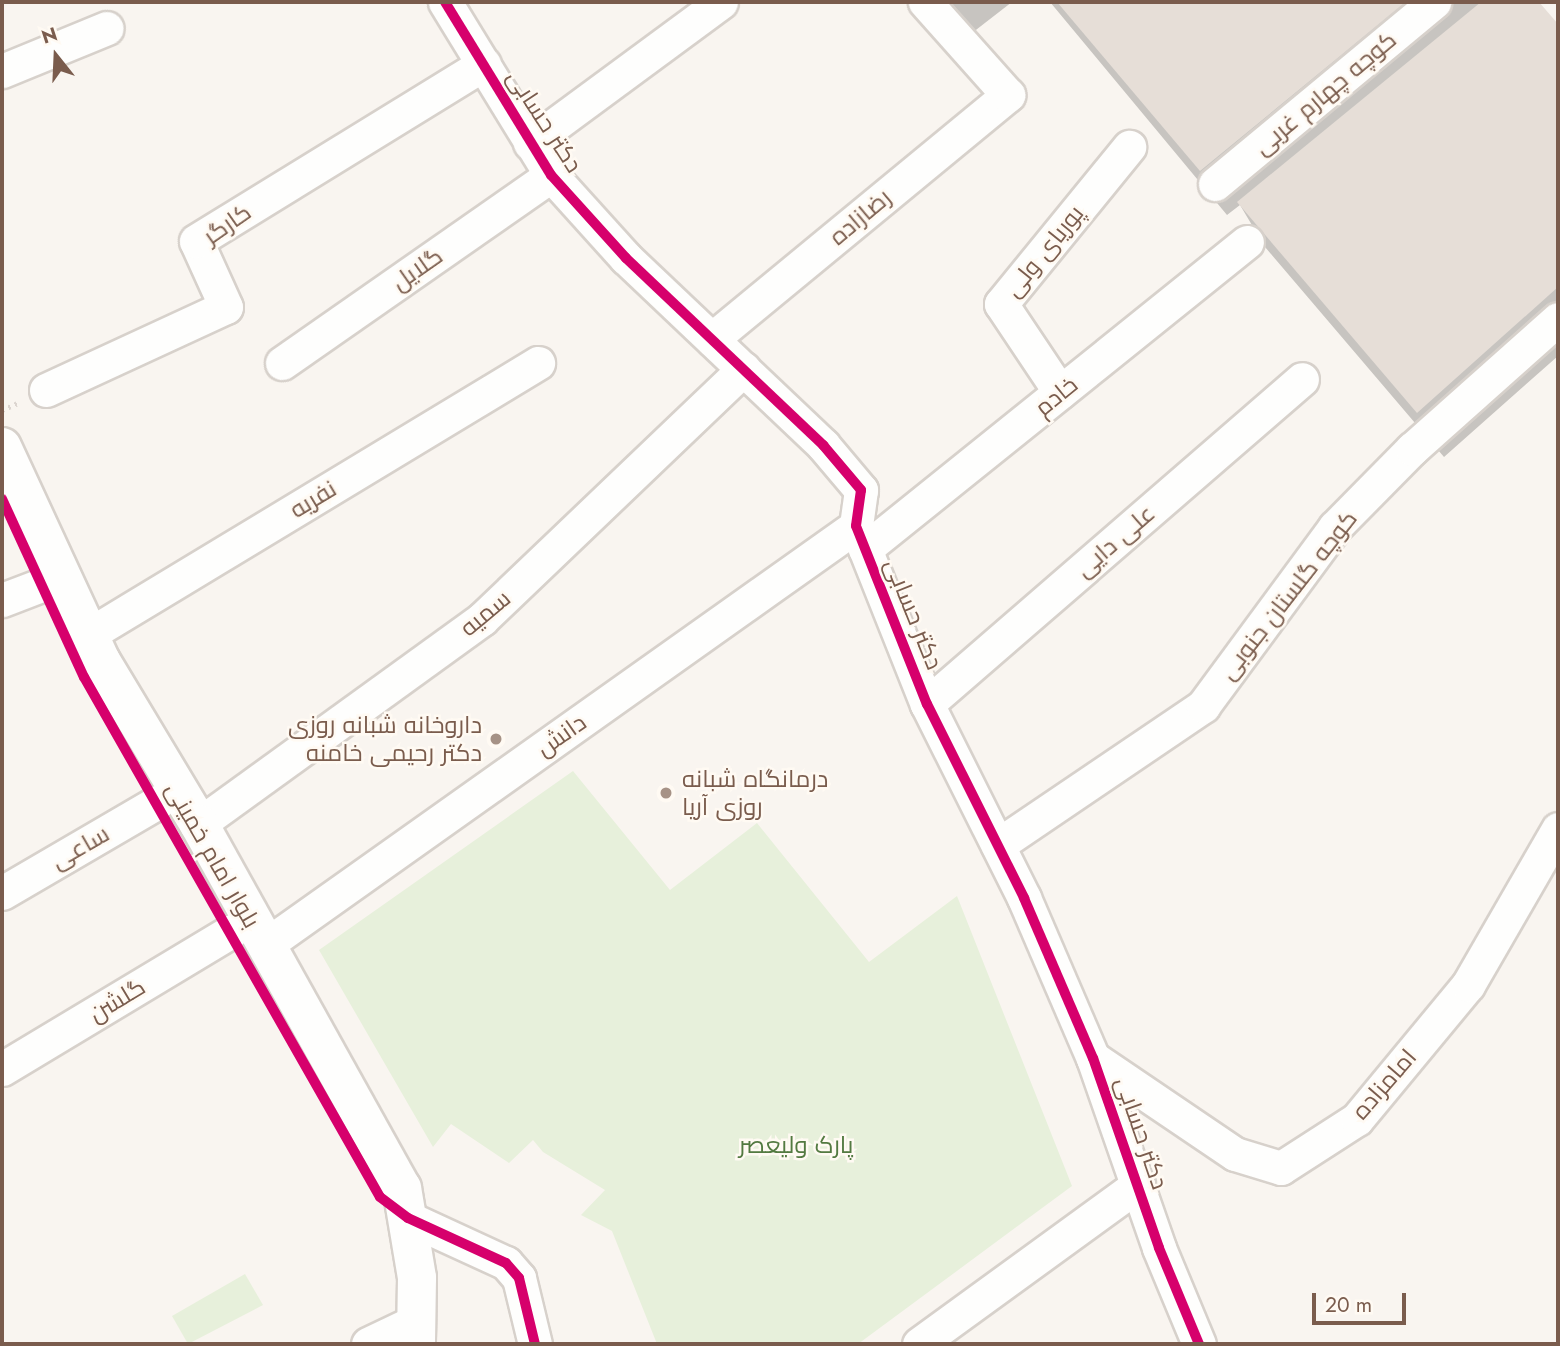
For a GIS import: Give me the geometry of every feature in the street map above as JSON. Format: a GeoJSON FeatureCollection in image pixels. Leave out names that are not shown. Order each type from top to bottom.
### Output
{"type":"FeatureCollection","features":[{"type":"Feature","properties":{"kind":"street","name":"دکتر حسابی"},"geometry":{"type":"LineString","coordinates":[[445,2],[551,175],[626,258],[823,444],[861,489],[860,538],[927,704],[998,845],[1093,1058],[1199,1344]]}},
{"type":"Feature","properties":{"kind":"street"},"geometry":{"type":"LineString","coordinates":[[530,143],[721,2]]}},
{"type":"Feature","properties":{"kind":"street","name":"رضازاده"},"geometry":{"type":"LineString","coordinates":[[712,339],[1008,95],[925,2]]}},
{"type":"Feature","properties":{"kind":"street","name":"کوچه چهارم غربی"},"geometry":{"type":"LineString","coordinates":[[1215,184],[1434,2]]}},
{"type":"Feature","properties":{"kind":"street"},"geometry":{"type":"LineString","coordinates":[[2,71],[107,28]]}},
{"type":"Feature","properties":{"kind":"street","name":"کارگر"},"geometry":{"type":"LineString","coordinates":[[46,390],[226,307],[196,242],[484,64]]}},
{"type":"Feature","properties":{"kind":"street","name":"پوریای ولی"},"geometry":{"type":"LineString","coordinates":[[1060,392],[1001,304],[1129,147]]}},
{"type":"Feature","properties":{"kind":"street","name":"گلایل"},"geometry":{"type":"LineString","coordinates":[[282,363],[551,175]]}},
{"type":"Feature","properties":{"kind":"street","name":"خادم"},"geometry":{"type":"LineString","coordinates":[[860,538],[1060,392],[1247,242]]}},
{"type":"Feature","properties":{"kind":"street","name":"کوچه گلستان جنوبی"},"geometry":{"type":"LineString","coordinates":[[998,845],[1203,706],[1335,527],[1412,449],[1558,319]]}},
{"type":"Feature","properties":{"kind":"street","name":"نفریه"},"geometry":{"type":"LineString","coordinates":[[88,635],[538,363]]}},
{"type":"Feature","properties":{"kind":"street","name":"سمیه"},"geometry":{"type":"LineString","coordinates":[[199,824],[482,619],[744,369]]}},
{"type":"Feature","properties":{"kind":"street","name":"علی دایی"},"geometry":{"type":"LineString","coordinates":[[927,704],[1302,379]]}},
{"type":"Feature","properties":{"kind":"street","name":"بلوار امام خمینی"},"geometry":{"type":"LineString","coordinates":[[2,447],[88,635],[199,824],[249,938]]}},
{"type":"Feature","properties":{"kind":"street","name":"بلوار امام خمینی"},"geometry":{"type":"LineString","coordinates":[[2,499],[84,677],[158,802],[249,938],[402,1188],[417,1279],[416,1333]]}},
{"type":"Feature","properties":{"kind":"street","name":"دانش"},"geometry":{"type":"LineString","coordinates":[[249,938],[860,538]]}},
{"type":"Feature","properties":{"kind":"street"},"geometry":{"type":"LineString","coordinates":[[2,600],[41,585]]}},
{"type":"Feature","properties":{"kind":"street","name":"ساعی"},"geometry":{"type":"LineString","coordinates":[[2,893],[158,802]]}},
{"type":"Feature","properties":{"kind":"street","name":"امامزاده"},"geometry":{"type":"LineString","coordinates":[[1093,1058],[1235,1154],[1281,1168],[1357,1119],[1468,985],[1558,829]]}},
{"type":"Feature","properties":{"kind":"street","name":"گلشن"},"geometry":{"type":"LineString","coordinates":[[2,1069],[249,938]]}},
{"type":"Feature","properties":{"kind":"street"},"geometry":{"type":"LineString","coordinates":[[919,1344],[1138,1185]]}},
{"type":"Feature","properties":{"kind":"street"},"geometry":{"type":"LineString","coordinates":[[408,1218],[506,1263],[519,1278],[536,1344]]}},
{"type":"Feature","properties":{"kind":"street"},"geometry":{"type":"LineString","coordinates":[[368,1344],[416,1333]]}},
{"type":"Feature","properties":{"kind":"green space","name":"پارک ولیعصر"},"geometry":{"type":"Polygon","coordinates":[[[573,771],[670,890],[757,823],[869,962],[957,896],[1072,1186],[858,1344],[657,1344],[612,1231],[581,1215],[605,1190],[543,1152],[533,1140],[509,1163],[451,1124],[433,1147],[319,950],[573,771]]]}},
{"type":"Feature","properties":{"kind":"green space"},"geometry":{"type":"Polygon","coordinates":[[[245,1274],[263,1305],[188,1344],[172,1316],[245,1274]]]}},
{"type":"Feature","properties":{"kind":"building"},"geometry":{"type":"Polygon","coordinates":[[[1057,2],[1406,2],[1200,171],[1057,2]]]}},
{"type":"Feature","properties":{"kind":"building"},"geometry":{"type":"Polygon","coordinates":[[[1481,2],[1539,2],[1558,24],[1558,287],[1417,413],[1237,202],[1481,2]]]}},
{"type":"Feature","properties":{"kind":"cycle path"},"geometry":{"type":"LineString","coordinates":[[445,2],[551,175],[626,258],[823,445],[861,490],[856,526],[927,704],[1024,898],[1093,1058],[1159,1248],[1199,1344]]}},
{"type":"Feature","properties":{"kind":"cycle path"},"geometry":{"type":"LineString","coordinates":[[2,499],[84,677],[380,1197],[408,1218],[506,1263],[519,1278],[535,1344]]}},
{"type":"Feature","properties":{"kind":"place","name":"داروخانه شبانه روزی دکتر رحیمی خامنه"},"geometry":{"type":"Point","coordinates":[496,739]}},
{"type":"Feature","properties":{"kind":"place","name":"درمانگاه شبانه روزی آریا"},"geometry":{"type":"Point","coordinates":[666,793]}}]}
